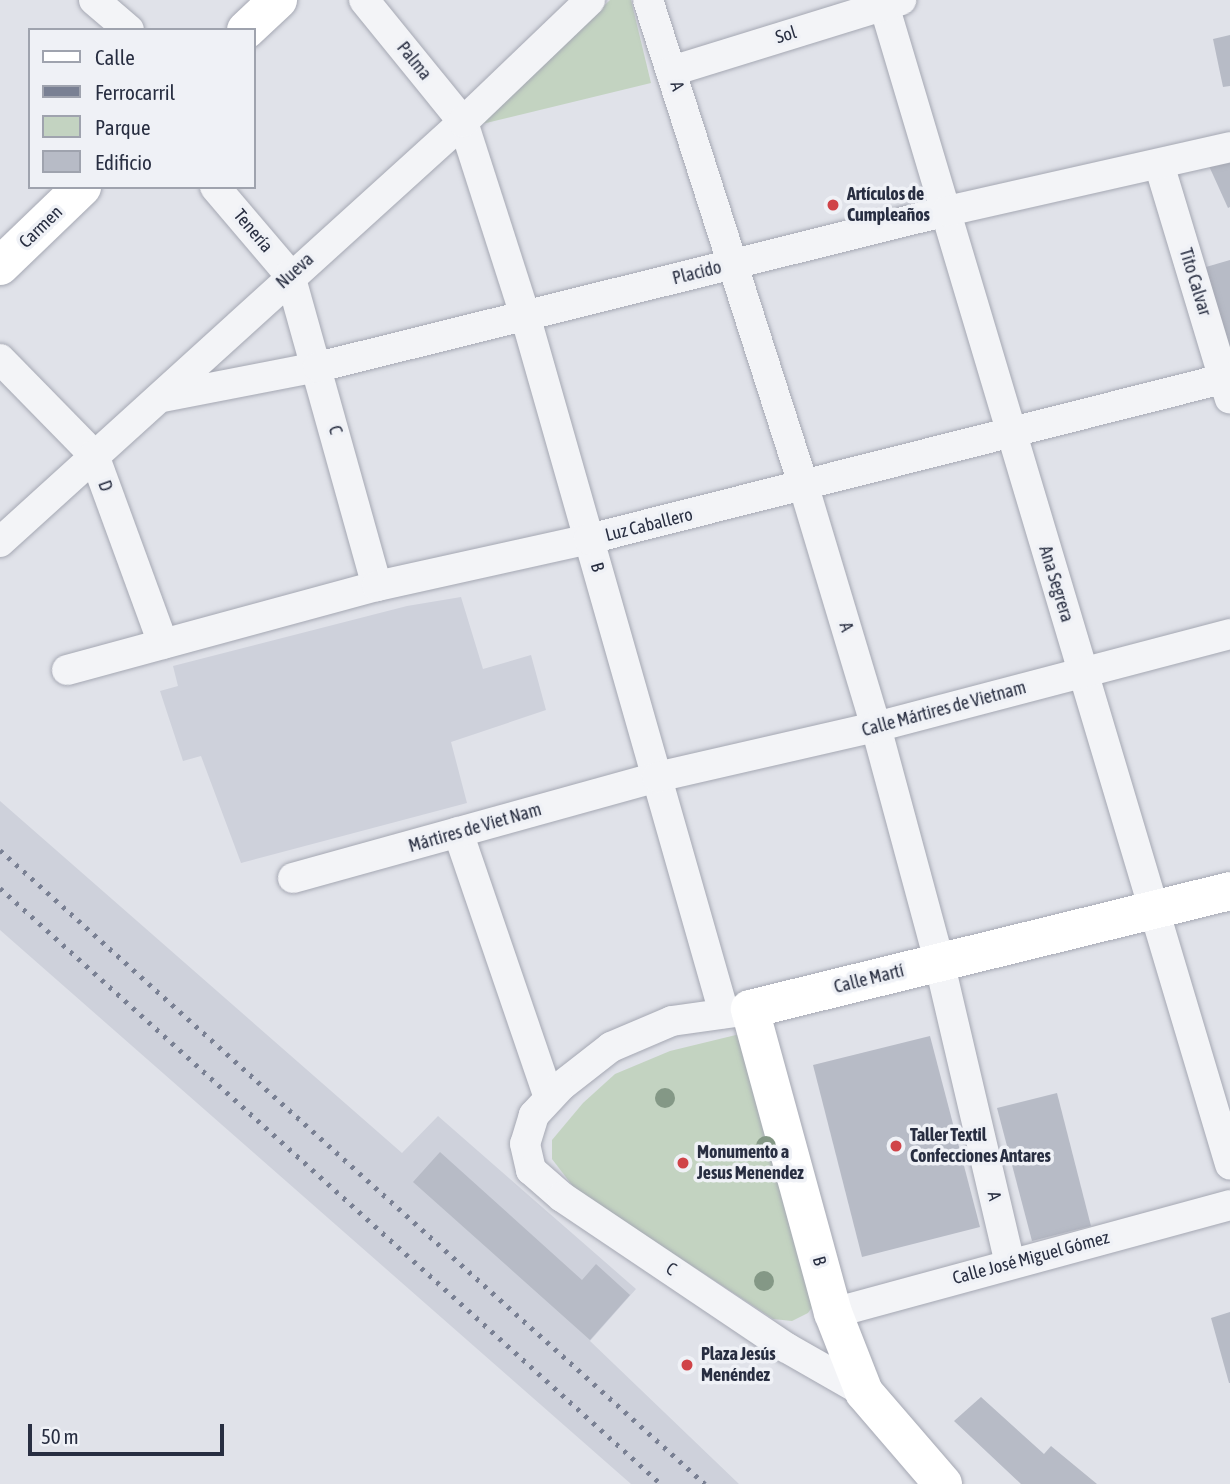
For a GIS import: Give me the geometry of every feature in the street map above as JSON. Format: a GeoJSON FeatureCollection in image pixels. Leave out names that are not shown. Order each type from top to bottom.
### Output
{"type":"FeatureCollection","features":[{"type":"Feature","properties":{"kind":"street"},"geometry":{"type":"LineString","coordinates":[[94,0],[127,28]]}},
{"type":"Feature","properties":{"kind":"street"},"geometry":{"type":"LineString","coordinates":[[248,28],[278,0]]}},
{"type":"Feature","properties":{"kind":"street","name":"Palma"},"geometry":{"type":"LineString","coordinates":[[364,0],[463,122]]}},
{"type":"Feature","properties":{"kind":"street","name":"Nueva"},"geometry":{"type":"LineString","coordinates":[[0,542],[94,455],[163,397],[290,275],[463,122],[590,0]]}},
{"type":"Feature","properties":{"kind":"street","name":"A"},"geometry":{"type":"LineString","coordinates":[[648,0],[804,487],[876,727],[939,961],[1010,1264]]}},
{"type":"Feature","properties":{"kind":"street","name":"Sol"},"geometry":{"type":"LineString","coordinates":[[672,71],[892,2]]}},
{"type":"Feature","properties":{"kind":"street","name":"Ana Segrera"},"geometry":{"type":"LineString","coordinates":[[892,2],[947,211],[1011,433],[1230,1164]]}},
{"type":"Feature","properties":{"kind":"street","name":"B"},"geometry":{"type":"LineString","coordinates":[[463,122],[525,315],[657,777],[737,1011],[833,1313],[864,1392],[943,1484]]}},
{"type":"Feature","properties":{"kind":"street","name":"Placido"},"geometry":{"type":"LineString","coordinates":[[163,397],[318,367],[947,211],[1230,147]]}},
{"type":"Feature","properties":{"kind":"street","name":"Tito Calvar"},"geometry":{"type":"LineString","coordinates":[[1159,164],[1228,385]]}},
{"type":"Feature","properties":{"kind":"street","name":"Carmen"},"geometry":{"type":"LineString","coordinates":[[0,266],[80,189]]}},
{"type":"Feature","properties":{"kind":"street","name":"Tenería"},"geometry":{"type":"LineString","coordinates":[[217,189],[290,275]]}},
{"type":"Feature","properties":{"kind":"street","name":"C"},"geometry":{"type":"LineString","coordinates":[[290,275],[318,367],[377,586]]}},
{"type":"Feature","properties":{"kind":"street","name":"D"},"geometry":{"type":"LineString","coordinates":[[0,359],[94,455],[163,644]]}},
{"type":"Feature","properties":{"kind":"street","name":"Luz Caballero"},"geometry":{"type":"LineString","coordinates":[[67,670],[377,586],[589,539],[1011,433],[1228,385]]}},
{"type":"Feature","properties":{"kind":"street","name":"Calle Mártires de Vietnam"},"geometry":{"type":"LineString","coordinates":[[657,777],[876,727],[1230,634]]}},
{"type":"Feature","properties":{"kind":"street","name":"Mártires de Viet Nam"},"geometry":{"type":"LineString","coordinates":[[293,878],[657,777]]}},
{"type":"Feature","properties":{"kind":"street"},"geometry":{"type":"LineString","coordinates":[[458,832],[542,1107]]}},
{"type":"Feature","properties":{"kind":"street","name":"Calle Martí"},"geometry":{"type":"LineString","coordinates":[[542,1107],[611,1047],[672,1021],[737,1011],[1230,891]]}},
{"type":"Feature","properties":{"kind":"street","name":"C"},"geometry":{"type":"LineString","coordinates":[[542,1107],[525,1144],[531,1170],[562,1197],[787,1348],[864,1392]]}},
{"type":"Feature","properties":{"kind":"street","name":"Calle José Miguel Gómez"},"geometry":{"type":"LineString","coordinates":[[833,1313],[1230,1205]]}},
{"type":"Feature","properties":{"kind":"shaded area"},"geometry":{"type":"Polygon","coordinates":[[[461,597],[483,669],[531,655],[546,710],[451,742],[467,803],[241,863],[201,756],[183,761],[160,691],[178,686],[173,666],[407,606],[461,597]]]}},
{"type":"Feature","properties":{"kind":"shaded area"},"geometry":{"type":"Polygon","coordinates":[[[0,801],[402,1153],[438,1116],[636,1289],[590,1341],[739,1484],[631,1484],[0,930],[0,801]]]}},
{"type":"Feature","properties":{"kind":"green space"},"geometry":{"type":"Polygon","coordinates":[[[610,0],[631,0],[651,83],[482,124],[610,0]]]}},
{"type":"Feature","properties":{"kind":"green space"},"geometry":{"type":"Polygon","coordinates":[[[740,1034],[817,1300],[808,1313],[792,1321],[773,1319],[575,1189],[552,1159],[552,1140],[583,1103],[615,1074],[670,1051],[740,1034]]]}},
{"type":"Feature","properties":{"kind":"building"},"geometry":{"type":"Polygon","coordinates":[[[1230,35],[1230,86],[1223,87],[1213,39],[1230,35]]]}},
{"type":"Feature","properties":{"kind":"building"},"geometry":{"type":"Polygon","coordinates":[[[1230,161],[1230,207],[1228,208],[1209,166],[1230,161]]]}},
{"type":"Feature","properties":{"kind":"building"},"geometry":{"type":"Polygon","coordinates":[[[1230,260],[1230,351],[1229,351],[1206,267],[1230,260]]]}},
{"type":"Feature","properties":{"kind":"building","name":"Taller Textil Confecciones Antares"},"geometry":{"type":"Polygon","coordinates":[[[930,1036],[980,1227],[862,1257],[813,1065],[930,1036]]]}},
{"type":"Feature","properties":{"kind":"building"},"geometry":{"type":"Polygon","coordinates":[[[1057,1093],[1091,1226],[1032,1241],[997,1108],[1057,1093]]]}},
{"type":"Feature","properties":{"kind":"building"},"geometry":{"type":"Polygon","coordinates":[[[440,1152],[582,1280],[596,1264],[630,1295],[590,1340],[413,1182],[440,1152]]]}},
{"type":"Feature","properties":{"kind":"building"},"geometry":{"type":"Polygon","coordinates":[[[1230,1312],[1230,1383],[1229,1383],[1211,1318],[1230,1312]]]}},
{"type":"Feature","properties":{"kind":"building"},"geometry":{"type":"Polygon","coordinates":[[[981,1397],[1044,1454],[1051,1446],[1097,1484],[1021,1484],[954,1421],[981,1397]]]}},
{"type":"Feature","properties":{"kind":"railway"},"geometry":{"type":"LineString","coordinates":[[0,850],[705,1484]]}},
{"type":"Feature","properties":{"kind":"railway"},"geometry":{"type":"LineString","coordinates":[[0,888],[661,1484]]}},
{"type":"Feature","properties":{"kind":"place","name":"Artículos de Cumpleaños"},"geometry":{"type":"Point","coordinates":[833,205]}},
{"type":"Feature","properties":{"kind":"place","name":"Taller Textil Confecciones Antares"},"geometry":{"type":"Point","coordinates":[896,1146]}},
{"type":"Feature","properties":{"kind":"place","name":"Monumento a Jesus Menendez"},"geometry":{"type":"Point","coordinates":[683,1163]}},
{"type":"Feature","properties":{"kind":"place","name":"Plaza Jesús Menéndez"},"geometry":{"type":"Point","coordinates":[687,1365]}}]}
